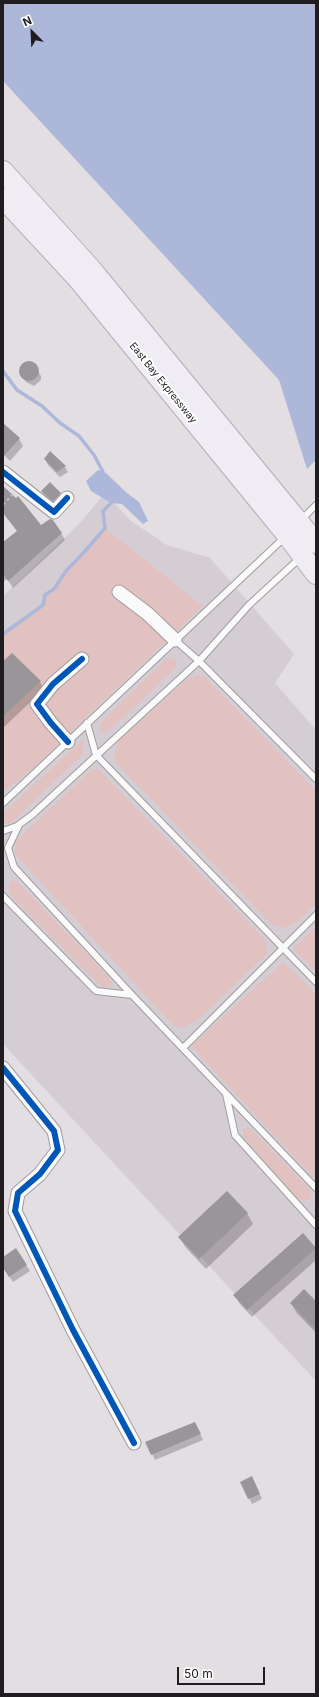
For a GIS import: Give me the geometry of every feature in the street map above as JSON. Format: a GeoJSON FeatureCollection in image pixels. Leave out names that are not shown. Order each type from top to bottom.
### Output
{"type":"FeatureCollection","features":[{"type":"Feature","properties":{"kind":"main road","name":"East Bay Expressway"},"geometry":{"type":"LineString","coordinates":[[3,171],[92,270],[293,529]]}},
{"type":"Feature","properties":{"kind":"main road","name":"East Bay Expressway"},"geometry":{"type":"LineString","coordinates":[[3,198],[78,279],[293,529],[312,547],[316,574]]}},
{"type":"Feature","properties":{"kind":"street"},"geometry":{"type":"LineString","coordinates":[[3,472],[54,512],[67,498]]}},
{"type":"Feature","properties":{"kind":"street"},"geometry":{"type":"LineString","coordinates":[[119,592],[148,614],[176,640]]}},
{"type":"Feature","properties":{"kind":"street"},"geometry":{"type":"LineString","coordinates":[[68,742],[37,704],[54,684],[82,659]]}},
{"type":"Feature","properties":{"kind":"street"},"geometry":{"type":"LineString","coordinates":[[3,1068],[54,1131],[58,1150],[40,1174],[18,1193],[15,1211],[73,1330],[134,1443]]}},
{"type":"Feature","properties":{"kind":"lane"},"geometry":{"type":"LineString","coordinates":[[3,803],[293,529],[316,505]]}},
{"type":"Feature","properties":{"kind":"lane"},"geometry":{"type":"LineString","coordinates":[[3,831],[19,825],[32,815],[199,661],[249,605],[312,547]]}},
{"type":"Feature","properties":{"kind":"lane"},"geometry":{"type":"LineString","coordinates":[[176,640],[314,776]]}},
{"type":"Feature","properties":{"kind":"lane"},"geometry":{"type":"LineString","coordinates":[[87,723],[96,755],[282,949],[316,982]]}},
{"type":"Feature","properties":{"kind":"lane"},"geometry":{"type":"LineString","coordinates":[[19,825],[8,848],[14,867],[132,995],[316,1188]]}},
{"type":"Feature","properties":{"kind":"lane"},"geometry":{"type":"LineString","coordinates":[[3,896],[96,991],[132,995]]}},
{"type":"Feature","properties":{"kind":"lane"},"geometry":{"type":"LineString","coordinates":[[183,1048],[316,915]]}},
{"type":"Feature","properties":{"kind":"lane"},"geometry":{"type":"LineString","coordinates":[[226,1094],[235,1135],[316,1225]]}},
{"type":"Feature","properties":{"kind":"shaded area"},"geometry":{"type":"Polygon","coordinates":[[[105,493],[131,521],[167,545],[210,558],[294,654],[275,683],[316,730],[316,1381],[3,1044],[3,596],[81,522],[105,493]]]}},
{"type":"Feature","properties":{"kind":"shaded area"},"geometry":{"type":"Polygon","coordinates":[[[105,528],[203,606],[33,768],[3,791],[3,634],[43,605],[45,595],[54,589],[66,571],[105,528]]]}},
{"type":"Feature","properties":{"kind":"shaded area"},"geometry":{"type":"Polygon","coordinates":[[[167,658],[174,659],[177,663],[176,667],[108,732],[103,733],[99,731],[101,722],[167,658]]]}},
{"type":"Feature","properties":{"kind":"shaded area"},"geometry":{"type":"Polygon","coordinates":[[[203,675],[316,791],[316,904],[297,922],[284,928],[271,924],[114,760],[117,742],[190,677],[203,675]]]}},
{"type":"Feature","properties":{"kind":"shaded area"},"geometry":{"type":"Polygon","coordinates":[[[83,740],[83,754],[10,824],[3,824],[3,813],[83,740]]]}},
{"type":"Feature","properties":{"kind":"shaded area"},"geometry":{"type":"Polygon","coordinates":[[[92,769],[98,769],[265,940],[268,953],[195,1022],[182,1028],[173,1025],[15,854],[17,840],[92,769]]]}},
{"type":"Feature","properties":{"kind":"shaded area"},"geometry":{"type":"Polygon","coordinates":[[[13,880],[19,883],[109,977],[112,984],[109,987],[102,987],[16,901],[9,891],[10,883],[13,880]]]}},
{"type":"Feature","properties":{"kind":"shaded area"},"geometry":{"type":"Polygon","coordinates":[[[316,927],[316,972],[293,949],[316,927]]]}},
{"type":"Feature","properties":{"kind":"shaded area"},"geometry":{"type":"Polygon","coordinates":[[[283,962],[316,994],[316,1180],[191,1046],[283,962]]]}},
{"type":"Feature","properties":{"kind":"shaded area"},"geometry":{"type":"Polygon","coordinates":[[[243,1128],[250,1128],[309,1188],[312,1197],[303,1201],[297,1198],[243,1136],[243,1128]]]}},
{"type":"Feature","properties":{"kind":"water"},"geometry":{"type":"Polygon","coordinates":[[[3,3],[316,3],[316,460],[307,469],[279,380],[3,81],[3,3]]]}},
{"type":"Feature","properties":{"kind":"water"},"geometry":{"type":"Polygon","coordinates":[[[98,470],[106,473],[139,502],[148,521],[143,524],[122,504],[111,503],[91,491],[86,481],[98,470]]]}},
{"type":"Feature","properties":{"kind":"building"},"geometry":{"type":"Polygon","coordinates":[[[29,361],[36,364],[39,371],[36,378],[29,381],[22,378],[19,371],[22,364],[29,361]]]}},
{"type":"Feature","properties":{"kind":"building"},"geometry":{"type":"Polygon","coordinates":[[[3,423],[20,438],[3,457],[3,423]]]}},
{"type":"Feature","properties":{"kind":"building"},"geometry":{"type":"Polygon","coordinates":[[[50,451],[66,466],[57,472],[44,459],[50,451]]]}},
{"type":"Feature","properties":{"kind":"building"},"geometry":{"type":"Polygon","coordinates":[[[50,482],[61,493],[53,501],[41,491],[50,482]]]}},
{"type":"Feature","properties":{"kind":"building"},"geometry":{"type":"Polygon","coordinates":[[[3,486],[16,498],[18,496],[41,525],[50,519],[53,520],[62,533],[8,581],[3,574],[3,542],[17,531],[3,513],[3,486]]]}},
{"type":"Feature","properties":{"kind":"building"},"geometry":{"type":"Polygon","coordinates":[[[12,653],[41,681],[3,716],[3,661],[12,653]]]}},
{"type":"Feature","properties":{"kind":"building"},"geometry":{"type":"Polygon","coordinates":[[[227,1191],[248,1213],[199,1259],[178,1237],[227,1191]]]}},
{"type":"Feature","properties":{"kind":"building"},"geometry":{"type":"Polygon","coordinates":[[[303,1233],[316,1248],[247,1310],[233,1295],[303,1233]]]}},
{"type":"Feature","properties":{"kind":"building"},"geometry":{"type":"Polygon","coordinates":[[[16,1248],[27,1265],[9,1277],[3,1268],[3,1257],[16,1248]]]}},
{"type":"Feature","properties":{"kind":"building"},"geometry":{"type":"Polygon","coordinates":[[[304,1289],[316,1301],[316,1330],[290,1303],[304,1289]]]}},
{"type":"Feature","properties":{"kind":"building"},"geometry":{"type":"Polygon","coordinates":[[[195,1422],[201,1434],[151,1455],[145,1442],[195,1422]]]}},
{"type":"Feature","properties":{"kind":"building"},"geometry":{"type":"Polygon","coordinates":[[[252,1476],[260,1494],[248,1499],[240,1482],[252,1476]]]}},
{"type":"Feature","properties":{"kind":"waterway"},"geometry":{"type":"LineString","coordinates":[[3,371],[17,390],[42,406],[60,423],[79,436],[94,455],[103,472]]}},
{"type":"Feature","properties":{"kind":"waterway"},"geometry":{"type":"LineString","coordinates":[[3,634],[43,605],[45,595],[54,589],[66,571],[105,528],[103,511],[111,503]]}},
{"type":"Feature","properties":{"kind":"cycle path"},"geometry":{"type":"LineString","coordinates":[[3,472],[54,512],[67,498]]}},
{"type":"Feature","properties":{"kind":"cycle path"},"geometry":{"type":"LineString","coordinates":[[68,742],[37,704],[53,684],[82,659]]}},
{"type":"Feature","properties":{"kind":"cycle path"},"geometry":{"type":"LineString","coordinates":[[3,1068],[54,1131],[58,1150],[40,1174],[18,1193],[15,1211],[73,1330],[134,1443]]}}]}
